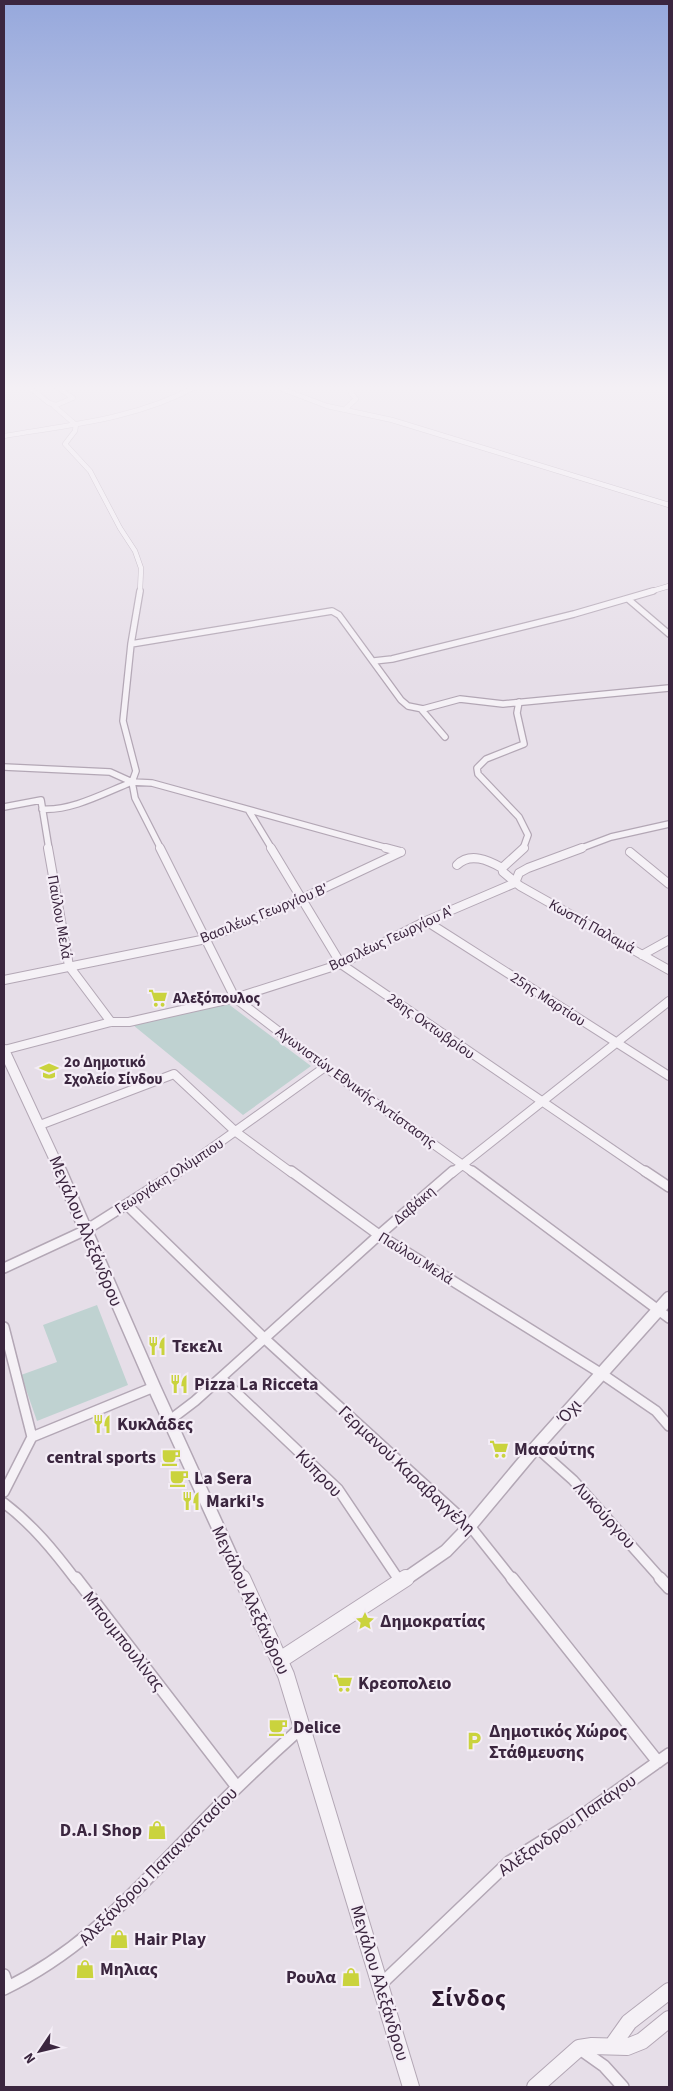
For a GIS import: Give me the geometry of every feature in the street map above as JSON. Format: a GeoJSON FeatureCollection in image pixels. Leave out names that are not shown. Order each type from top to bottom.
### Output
{"type":"FeatureCollection","features":[{"type":"Feature","properties":{"kind":"street","name":"Αγωνιστών Εθνικής Αντίστασης"},"geometry":{"type":"LineString","coordinates":[[97,485],[134,551],[141,568],[140,602],[131,644],[123,721],[136,771],[132,782],[135,798],[235,998],[325,1067],[462,1164],[669,1318]]}},
{"type":"Feature","properties":{"kind":"street"},"geometry":{"type":"LineString","coordinates":[[602,485],[669,505]]}},
{"type":"Feature","properties":{"kind":"street"},"geometry":{"type":"LineString","coordinates":[[374,661],[392,659],[669,586]]}},
{"type":"Feature","properties":{"kind":"street"},"geometry":{"type":"LineString","coordinates":[[628,598],[669,634]]}},
{"type":"Feature","properties":{"kind":"street"},"geometry":{"type":"LineString","coordinates":[[131,644],[332,611],[339,615],[405,704],[421,709],[438,706],[458,699],[492,704],[669,688]]}},
{"type":"Feature","properties":{"kind":"street"},"geometry":{"type":"LineString","coordinates":[[457,864],[463,860],[480,858],[502,868],[524,848],[528,834],[519,817],[475,770],[476,765],[483,760],[515,750],[524,744],[516,708],[519,702]]}},
{"type":"Feature","properties":{"kind":"street"},"geometry":{"type":"LineString","coordinates":[[421,709],[445,737]]}},
{"type":"Feature","properties":{"kind":"street"},"geometry":{"type":"LineString","coordinates":[[4,767],[110,772],[132,782],[152,783],[249,811]]}},
{"type":"Feature","properties":{"kind":"street"},"geometry":{"type":"LineString","coordinates":[[42,810],[47,811],[61,808],[132,782]]}},
{"type":"Feature","properties":{"kind":"street","name":"Παύλου Μελά"},"geometry":{"type":"LineString","coordinates":[[4,807],[41,800],[68,966],[111,1022]]}},
{"type":"Feature","properties":{"kind":"street","name":"Βασιλέως Γεωργίου Β'"},"geometry":{"type":"LineString","coordinates":[[4,980],[206,939],[301,899],[401,852],[249,811]]}},
{"type":"Feature","properties":{"kind":"street","name":"28ης Οκτωβρίου"},"geometry":{"type":"LineString","coordinates":[[249,811],[341,964],[669,1187]]}},
{"type":"Feature","properties":{"kind":"street"},"geometry":{"type":"LineString","coordinates":[[515,883],[519,873],[528,868],[611,837],[669,824]]}},
{"type":"Feature","properties":{"kind":"street"},"geometry":{"type":"LineString","coordinates":[[630,852],[669,884]]}},
{"type":"Feature","properties":{"kind":"street","name":"Κωστή Παλαμά"},"geometry":{"type":"LineString","coordinates":[[502,868],[503,872],[515,883],[669,970]]}},
{"type":"Feature","properties":{"kind":"street","name":"Βασιλέως Γεωργίου Α'"},"geometry":{"type":"LineString","coordinates":[[4,1050],[111,1022],[130,1022],[235,998],[341,964],[426,921],[515,883]]}},
{"type":"Feature","properties":{"kind":"street","name":"25ης Μαρτίου"},"geometry":{"type":"LineString","coordinates":[[426,921],[669,1076]]}},
{"type":"Feature","properties":{"kind":"street"},"geometry":{"type":"LineString","coordinates":[[642,955],[669,940]]}},
{"type":"Feature","properties":{"kind":"street","name":"Δαβάκη"},"geometry":{"type":"LineString","coordinates":[[170,1420],[195,1401],[379,1235],[462,1164],[669,1001]]}},
{"type":"Feature","properties":{"kind":"street","name":"Μεγάλου Αλεξάνδρου"},"geometry":{"type":"LineString","coordinates":[[4,1050],[40,1125],[84,1231],[154,1387],[280,1660],[291,1690],[301,1728],[412,2087]]}},
{"type":"Feature","properties":{"kind":"street","name":"Γεωργάκη Ολύμπιου"},"geometry":{"type":"LineString","coordinates":[[4,1268],[84,1231],[126,1205],[236,1132],[325,1067]]}},
{"type":"Feature","properties":{"kind":"street","name":"Παύλου Μελά"},"geometry":{"type":"LineString","coordinates":[[40,1125],[174,1074],[236,1132],[379,1235],[602,1374],[656,1411],[669,1426]]}},
{"type":"Feature","properties":{"kind":"street","name":"Γερμανού Καραβαγγέλη"},"geometry":{"type":"LineString","coordinates":[[126,1205],[264,1338],[470,1526],[658,1762]]}},
{"type":"Feature","properties":{"kind":"street","name":"Όχι"},"geometry":{"type":"LineString","coordinates":[[470,1526],[536,1447],[669,1298]]}},
{"type":"Feature","properties":{"kind":"street"},"geometry":{"type":"LineString","coordinates":[[4,1327],[32,1438]]}},
{"type":"Feature","properties":{"kind":"street","name":"Κύπρου"},"geometry":{"type":"LineString","coordinates":[[221,1378],[338,1489],[401,1582]]}},
{"type":"Feature","properties":{"kind":"street"},"geometry":{"type":"LineString","coordinates":[[4,1492],[32,1438],[154,1387]]}},
{"type":"Feature","properties":{"kind":"street","name":"Λυκούργου"},"geometry":{"type":"LineString","coordinates":[[536,1447],[573,1480],[669,1588]]}},
{"type":"Feature","properties":{"kind":"street","name":"Μπουμπουλίνας"},"geometry":{"type":"LineString","coordinates":[[4,1503],[26,1520],[52,1548],[236,1787]]}},
{"type":"Feature","properties":{"kind":"street"},"geometry":{"type":"LineString","coordinates":[[280,1660],[401,1582],[446,1550],[470,1526]]}},
{"type":"Feature","properties":{"kind":"street","name":"Αλεξάνδρου Παπαναστασίου"},"geometry":{"type":"LineString","coordinates":[[6,1988],[52,1964],[90,1935],[236,1787],[301,1728]]}},
{"type":"Feature","properties":{"kind":"street","name":"Αλέξανδρου Παπάγου"},"geometry":{"type":"LineString","coordinates":[[381,1984],[509,1862],[573,1822],[669,1754]]}},
{"type":"Feature","properties":{"kind":"street"},"geometry":{"type":"LineString","coordinates":[[4,1975],[6,1988]]}},
{"type":"Feature","properties":{"kind":"street"},"geometry":{"type":"LineString","coordinates":[[612,2046],[629,2022],[669,1991]]}},
{"type":"Feature","properties":{"kind":"street"},"geometry":{"type":"LineString","coordinates":[[534,2087],[579,2048],[592,2046],[627,2047],[642,2041],[669,2019]]}},
{"type":"Feature","properties":{"kind":"street"},"geometry":{"type":"LineString","coordinates":[[579,2048],[604,2066],[623,2087]]}},
{"type":"Feature","properties":{"kind":"shaded area"},"geometry":{"type":"Polygon","coordinates":[[[227,1003],[311,1066],[243,1115],[133,1025],[227,1003]]]}},
{"type":"Feature","properties":{"kind":"shaded area"},"geometry":{"type":"Polygon","coordinates":[[[97,1305],[128,1385],[37,1421],[21,1375],[57,1362],[43,1325],[97,1305]]]}},
{"type":"Feature","properties":{"kind":"place","name":"Αλεξόπουλος"},"geometry":{"type":"Point","coordinates":[158,998]}},
{"type":"Feature","properties":{"kind":"place","name":"2o Δημοτικό Σχολείο Σίνδου"},"geometry":{"type":"Point","coordinates":[49,1071]}},
{"type":"Feature","properties":{"kind":"place","name":"Τεκελι"},"geometry":{"type":"Point","coordinates":[157,1346]}},
{"type":"Feature","properties":{"kind":"place","name":"Pizza La Ricceta"},"geometry":{"type":"Point","coordinates":[179,1384]}},
{"type":"Feature","properties":{"kind":"place","name":"Κυκλάδες"},"geometry":{"type":"Point","coordinates":[102,1424]}},
{"type":"Feature","properties":{"kind":"place","name":"Μασούτης"},"geometry":{"type":"Point","coordinates":[499,1449]}},
{"type":"Feature","properties":{"kind":"place","name":"central sports"},"geometry":{"type":"Point","coordinates":[171,1457]}},
{"type":"Feature","properties":{"kind":"place","name":"La Sera"},"geometry":{"type":"Point","coordinates":[179,1478]}},
{"type":"Feature","properties":{"kind":"place","name":"Marki's"},"geometry":{"type":"Point","coordinates":[191,1501]}},
{"type":"Feature","properties":{"kind":"place","name":"Δημοκρατίας"},"geometry":{"type":"Point","coordinates":[365,1621]}},
{"type":"Feature","properties":{"kind":"place","name":"Κρεοπολειο"},"geometry":{"type":"Point","coordinates":[343,1683]}},
{"type":"Feature","properties":{"kind":"place","name":"Delice"},"geometry":{"type":"Point","coordinates":[278,1727]}},
{"type":"Feature","properties":{"kind":"place","name":"Δημοτικός Χώρος Στάθμευσης"},"geometry":{"type":"Point","coordinates":[474,1741]}},
{"type":"Feature","properties":{"kind":"place","name":"D.A.I Shop"},"geometry":{"type":"Point","coordinates":[157,1830]}},
{"type":"Feature","properties":{"kind":"place","name":"Hair Play"},"geometry":{"type":"Point","coordinates":[119,1939]}},
{"type":"Feature","properties":{"kind":"place","name":"Μηλιας"},"geometry":{"type":"Point","coordinates":[85,1969]}},
{"type":"Feature","properties":{"kind":"place","name":"Ρουλα"},"geometry":{"type":"Point","coordinates":[351,1977]}},
{"type":"Feature","properties":{"kind":"district","name":"Σίνδος"},"geometry":{"type":"Point","coordinates":[469,1998]}}]}
